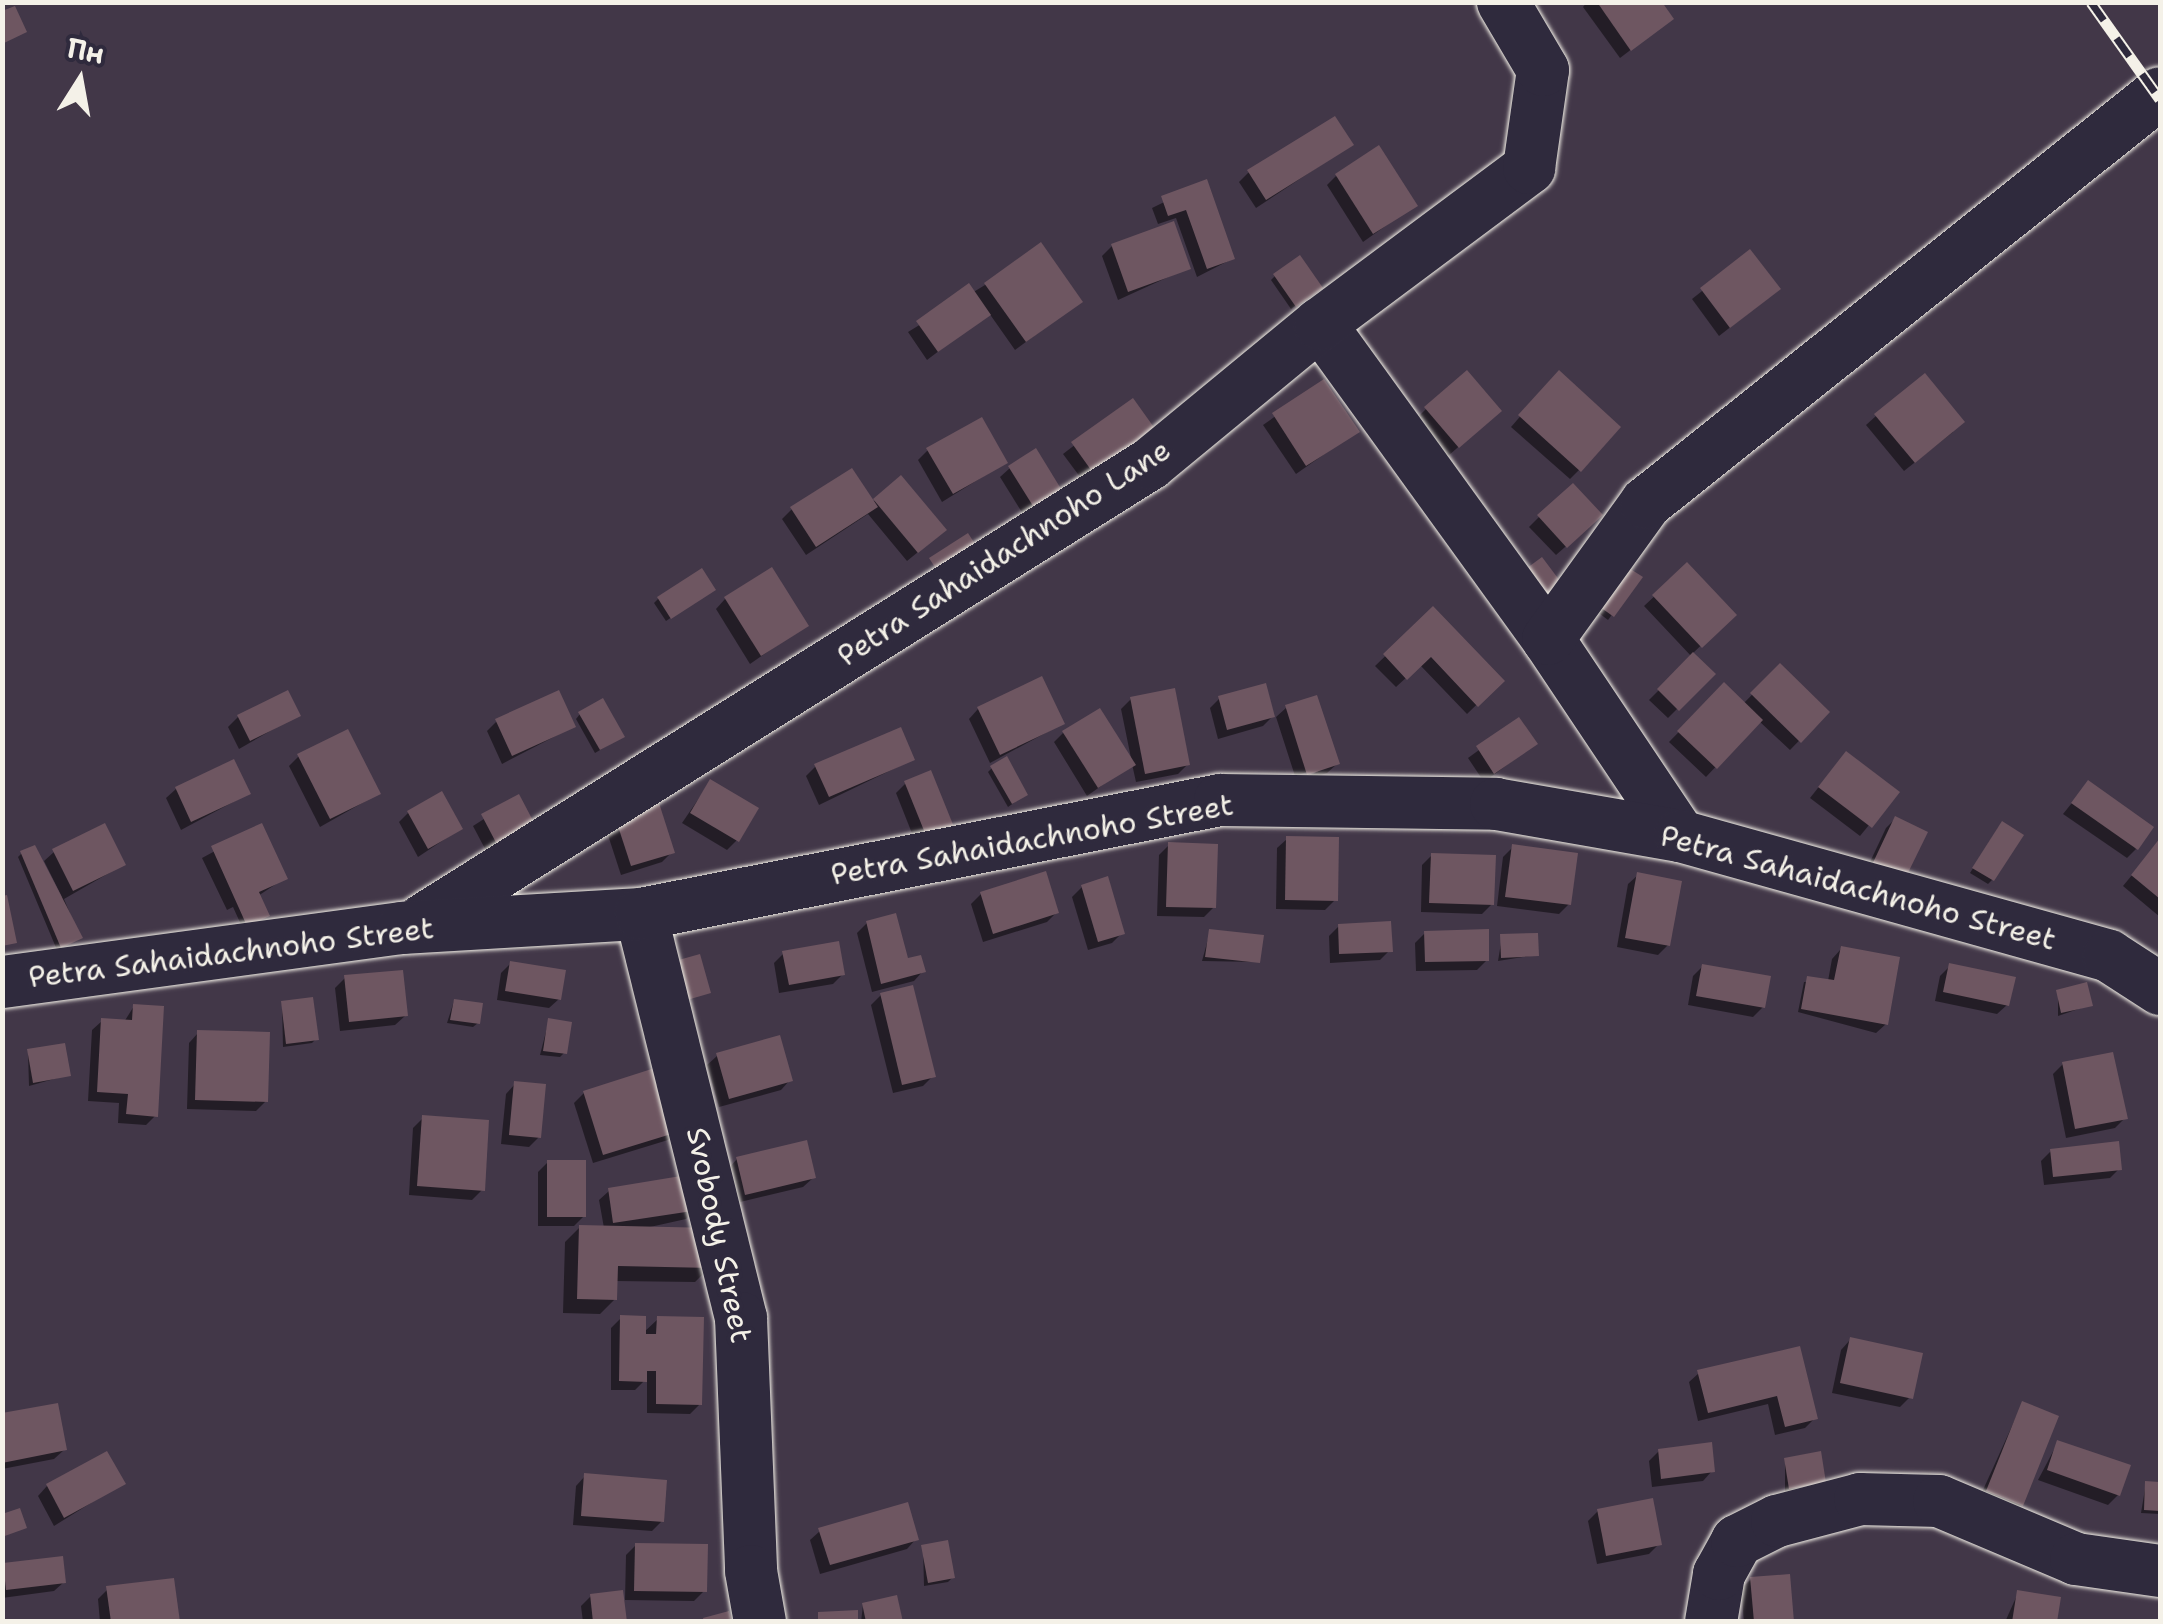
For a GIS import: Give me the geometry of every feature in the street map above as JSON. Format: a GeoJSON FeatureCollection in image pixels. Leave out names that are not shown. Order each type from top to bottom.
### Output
{"type":"FeatureCollection","features":[{"type":"Feature","properties":{"kind":"street","name":"Petra Sahaidachnoho Lane"},"geometry":{"type":"LineString","coordinates":[[404,928],[453,906],[1150,464],[1320,324],[1529,168],[1544,70],[1503,2]]}},
{"type":"Feature","properties":{"kind":"street"},"geometry":{"type":"LineString","coordinates":[[1548,639],[1646,502],[2160,93]]}},
{"type":"Feature","properties":{"kind":"street"},"geometry":{"type":"LineString","coordinates":[[1320,324],[1548,639],[1680,836]]}},
{"type":"Feature","properties":{"kind":"street","name":"Petra Sahaidachnoho Street"},"geometry":{"type":"LineString","coordinates":[[2,982],[404,928],[641,914],[1220,800],[1496,804],[1680,836],[2108,956],[2160,989]]}},
{"type":"Feature","properties":{"kind":"street","name":"Svobody Street"},"geometry":{"type":"LineString","coordinates":[[641,914],[744,1336],[752,1571],[760,1622]]}},
{"type":"Feature","properties":{"kind":"street"},"geometry":{"type":"LineString","coordinates":[[1711,1622],[1719,1574],[1737,1542],[1777,1520],[1860,1498],[1940,1501],[2076,1559],[2160,1571]]}},
{"type":"Feature","properties":{"kind":"building"},"geometry":{"type":"Polygon","coordinates":[[[1597,2],[1662,2],[1674,19],[1631,51],[1597,2]]]}},
{"type":"Feature","properties":{"kind":"building"},"geometry":{"type":"Polygon","coordinates":[[[15,6],[27,32],[2,44],[2,11],[15,6]]]}},
{"type":"Feature","properties":{"kind":"building"},"geometry":{"type":"Polygon","coordinates":[[[1335,116],[1354,145],[1266,200],[1247,170],[1335,116]]]}},
{"type":"Feature","properties":{"kind":"building"},"geometry":{"type":"Polygon","coordinates":[[[1379,145],[1418,206],[1373,234],[1335,174],[1379,145]]]}},
{"type":"Feature","properties":{"kind":"building"},"geometry":{"type":"Polygon","coordinates":[[[1207,179],[1235,259],[1207,269],[1186,210],[1168,216],[1161,196],[1207,179]]]}},
{"type":"Feature","properties":{"kind":"building"},"geometry":{"type":"Polygon","coordinates":[[[1174,221],[1191,269],[1128,292],[1111,244],[1174,221]]]}},
{"type":"Feature","properties":{"kind":"building"},"geometry":{"type":"Polygon","coordinates":[[[1041,242],[1083,302],[1026,342],[984,283],[1041,242]]]}},
{"type":"Feature","properties":{"kind":"building"},"geometry":{"type":"Polygon","coordinates":[[[1750,249],[1781,289],[1730,328],[1700,288],[1750,249]]]}},
{"type":"Feature","properties":{"kind":"building"},"geometry":{"type":"Polygon","coordinates":[[[1300,255],[1323,288],[1296,307],[1273,274],[1300,255]]]}},
{"type":"Feature","properties":{"kind":"building"},"geometry":{"type":"Polygon","coordinates":[[[969,283],[991,315],[938,352],[916,321],[969,283]]]}},
{"type":"Feature","properties":{"kind":"building"},"geometry":{"type":"Polygon","coordinates":[[[1467,370],[1502,411],[1459,448],[1424,407],[1467,370]]]}},
{"type":"Feature","properties":{"kind":"building"},"geometry":{"type":"Polygon","coordinates":[[[1559,370],[1621,427],[1581,472],[1518,415],[1559,370]]]}},
{"type":"Feature","properties":{"kind":"building"},"geometry":{"type":"Polygon","coordinates":[[[1925,373],[1965,422],[1915,463],[1874,414],[1925,373]]]}},
{"type":"Feature","properties":{"kind":"building"},"geometry":{"type":"Polygon","coordinates":[[[1324,379],[1360,432],[1306,466],[1272,413],[1324,379]]]}},
{"type":"Feature","properties":{"kind":"building"},"geometry":{"type":"Polygon","coordinates":[[[1133,398],[1158,433],[1096,477],[1071,442],[1133,398]]]}},
{"type":"Feature","properties":{"kind":"building"},"geometry":{"type":"Polygon","coordinates":[[[982,417],[1008,463],[953,494],[926,448],[982,417]]]}},
{"type":"Feature","properties":{"kind":"building"},"geometry":{"type":"Polygon","coordinates":[[[1036,448],[1066,497],[1038,514],[1008,466],[1036,448]]]}},
{"type":"Feature","properties":{"kind":"building"},"geometry":{"type":"Polygon","coordinates":[[[852,468],[878,507],[816,547],[790,507],[852,468]]]}},
{"type":"Feature","properties":{"kind":"building"},"geometry":{"type":"Polygon","coordinates":[[[901,475],[947,530],[918,553],[873,499],[901,475]]]}},
{"type":"Feature","properties":{"kind":"building"},"geometry":{"type":"Polygon","coordinates":[[[1573,483],[1603,515],[1567,548],[1537,515],[1573,483]]]}},
{"type":"Feature","properties":{"kind":"building"},"geometry":{"type":"Polygon","coordinates":[[[968,533],[984,558],[945,583],[929,558],[968,533]]]}},
{"type":"Feature","properties":{"kind":"building"},"geometry":{"type":"Polygon","coordinates":[[[1542,557],[1566,589],[1547,603],[1523,571],[1542,557]]]}},
{"type":"Feature","properties":{"kind":"building"},"geometry":{"type":"Polygon","coordinates":[[[1687,562],[1737,615],[1702,648],[1652,595],[1687,562]]]}},
{"type":"Feature","properties":{"kind":"building"},"geometry":{"type":"Polygon","coordinates":[[[1621,563],[1643,577],[1614,617],[1593,602],[1621,563]]]}},
{"type":"Feature","properties":{"kind":"building"},"geometry":{"type":"Polygon","coordinates":[[[772,567],[809,626],[761,656],[724,597],[772,567]]]}},
{"type":"Feature","properties":{"kind":"building"},"geometry":{"type":"Polygon","coordinates":[[[702,568],[716,590],[671,619],[657,597],[702,568]]]}},
{"type":"Feature","properties":{"kind":"building"},"geometry":{"type":"Polygon","coordinates":[[[1433,606],[1505,681],[1478,707],[1431,657],[1407,680],[1383,654],[1433,606]]]}},
{"type":"Feature","properties":{"kind":"building"},"geometry":{"type":"Polygon","coordinates":[[[1693,652],[1716,674],[1679,711],[1657,689],[1693,652]]]}},
{"type":"Feature","properties":{"kind":"building"},"geometry":{"type":"Polygon","coordinates":[[[1780,663],[1830,712],[1801,743],[1750,693],[1780,663]]]}},
{"type":"Feature","properties":{"kind":"building"},"geometry":{"type":"Polygon","coordinates":[[[1042,676],[1065,724],[1000,755],[977,707],[1042,676]]]}},
{"type":"Feature","properties":{"kind":"building"},"geometry":{"type":"Polygon","coordinates":[[[1724,682],[1763,720],[1717,769],[1677,731],[1724,682]]]}},
{"type":"Feature","properties":{"kind":"building"},"geometry":{"type":"Polygon","coordinates":[[[1266,683],[1275,717],[1227,730],[1218,696],[1266,683]]]}},
{"type":"Feature","properties":{"kind":"building"},"geometry":{"type":"Polygon","coordinates":[[[1175,688],[1190,765],[1145,774],[1130,697],[1175,688]]]}},
{"type":"Feature","properties":{"kind":"building"},"geometry":{"type":"Polygon","coordinates":[[[288,690],[301,716],[250,741],[237,715],[288,690]]]}},
{"type":"Feature","properties":{"kind":"building"},"geometry":{"type":"Polygon","coordinates":[[[559,690],[576,727],[512,756],[495,719],[559,690]]]}},
{"type":"Feature","properties":{"kind":"building"},"geometry":{"type":"Polygon","coordinates":[[[1317,695],[1340,764],[1307,775],[1285,705],[1317,695]]]}},
{"type":"Feature","properties":{"kind":"building"},"geometry":{"type":"Polygon","coordinates":[[[603,698],[625,737],[600,750],[578,712],[603,698]]]}},
{"type":"Feature","properties":{"kind":"building"},"geometry":{"type":"Polygon","coordinates":[[[1100,708],[1136,765],[1098,788],[1062,731],[1100,708]]]}},
{"type":"Feature","properties":{"kind":"building"},"geometry":{"type":"Polygon","coordinates":[[[1519,717],[1538,744],[1494,774],[1476,746],[1519,717]]]}},
{"type":"Feature","properties":{"kind":"building"},"geometry":{"type":"Polygon","coordinates":[[[901,727],[915,760],[829,797],[814,764],[901,727]]]}},
{"type":"Feature","properties":{"kind":"building"},"geometry":{"type":"Polygon","coordinates":[[[348,729],[381,794],[330,819],[297,754],[348,729]]]}},
{"type":"Feature","properties":{"kind":"building"},"geometry":{"type":"Polygon","coordinates":[[[1846,751],[1900,792],[1872,828],[1818,787],[1846,751]]]}},
{"type":"Feature","properties":{"kind":"building"},"geometry":{"type":"Polygon","coordinates":[[[1007,756],[1028,795],[1012,804],[990,766],[1007,756]]]}},
{"type":"Feature","properties":{"kind":"building"},"geometry":{"type":"Polygon","coordinates":[[[234,759],[251,794],[191,822],[175,787],[234,759]]]}},
{"type":"Feature","properties":{"kind":"building"},"geometry":{"type":"Polygon","coordinates":[[[931,770],[956,832],[929,843],[904,781],[931,770]]]}},
{"type":"Feature","properties":{"kind":"building"},"geometry":{"type":"Polygon","coordinates":[[[710,779],[759,808],[739,842],[690,813],[710,779]]]}},
{"type":"Feature","properties":{"kind":"building"},"geometry":{"type":"Polygon","coordinates":[[[2088,780],[2154,827],[2138,850],[2071,803],[2088,780]]]}},
{"type":"Feature","properties":{"kind":"building"},"geometry":{"type":"Polygon","coordinates":[[[442,791],[463,829],[428,849],[407,811],[442,791]]]}},
{"type":"Feature","properties":{"kind":"building"},"geometry":{"type":"Polygon","coordinates":[[[519,794],[540,834],[502,854],[481,814],[519,794]]]}},
{"type":"Feature","properties":{"kind":"building"},"geometry":{"type":"Polygon","coordinates":[[[659,803],[675,853],[631,866],[615,817],[659,803]]]}},
{"type":"Feature","properties":{"kind":"building"},"geometry":{"type":"Polygon","coordinates":[[[1895,816],[1928,832],[1902,885],[1870,869],[1895,816]]]}},
{"type":"Feature","properties":{"kind":"building"},"geometry":{"type":"Polygon","coordinates":[[[2002,821],[2024,835],[1994,881],[1972,868],[2002,821]]]}},
{"type":"Feature","properties":{"kind":"building"},"geometry":{"type":"Polygon","coordinates":[[[105,823],[126,865],[73,891],[52,849],[105,823]]]}},
{"type":"Feature","properties":{"kind":"building"},"geometry":{"type":"Polygon","coordinates":[[[262,823],[288,879],[259,892],[270,916],[247,926],[211,846],[262,823]]]}},
{"type":"Feature","properties":{"kind":"building"},"geometry":{"type":"Polygon","coordinates":[[[1286,836],[1339,837],[1338,901],[1285,900],[1286,836]]]}},
{"type":"Feature","properties":{"kind":"building"},"geometry":{"type":"Polygon","coordinates":[[[2160,838],[2160,899],[2131,875],[2160,838]]]}},
{"type":"Feature","properties":{"kind":"building"},"geometry":{"type":"Polygon","coordinates":[[[1168,842],[1218,844],[1216,908],[1166,907],[1168,842]]]}},
{"type":"Feature","properties":{"kind":"building"},"geometry":{"type":"Polygon","coordinates":[[[1512,844],[1578,853],[1571,905],[1505,897],[1512,844]]]}},
{"type":"Feature","properties":{"kind":"building"},"geometry":{"type":"Polygon","coordinates":[[[35,845],[83,938],[61,948],[20,851],[35,845]]]}},
{"type":"Feature","properties":{"kind":"building"},"geometry":{"type":"Polygon","coordinates":[[[1431,853],[1496,855],[1494,905],[1429,903],[1431,853]]]}},
{"type":"Feature","properties":{"kind":"building"},"geometry":{"type":"Polygon","coordinates":[[[1046,871],[1059,913],[993,934],[980,892],[1046,871]]]}},
{"type":"Feature","properties":{"kind":"building"},"geometry":{"type":"Polygon","coordinates":[[[1637,872],[1682,881],[1670,946],[1625,938],[1637,872]]]}},
{"type":"Feature","properties":{"kind":"building"},"geometry":{"type":"Polygon","coordinates":[[[1108,876],[1125,934],[1098,942],[1081,885],[1108,876]]]}},
{"type":"Feature","properties":{"kind":"building"},"geometry":{"type":"Polygon","coordinates":[[[7,895],[17,943],[2,946],[2,896],[7,895]]]}},
{"type":"Feature","properties":{"kind":"building"},"geometry":{"type":"Polygon","coordinates":[[[896,913],[908,958],[921,955],[926,972],[881,984],[866,921],[896,913]]]}},
{"type":"Feature","properties":{"kind":"building"},"geometry":{"type":"Polygon","coordinates":[[[1391,921],[1393,952],[1339,954],[1338,924],[1391,921]]]}},
{"type":"Feature","properties":{"kind":"building"},"geometry":{"type":"Polygon","coordinates":[[[1209,929],[1264,935],[1260,963],[1205,957],[1209,929]]]}},
{"type":"Feature","properties":{"kind":"building"},"geometry":{"type":"Polygon","coordinates":[[[1489,929],[1489,961],[1425,962],[1424,931],[1489,929]]]}},
{"type":"Feature","properties":{"kind":"building"},"geometry":{"type":"Polygon","coordinates":[[[1538,933],[1539,956],[1501,958],[1500,934],[1538,933]]]}},
{"type":"Feature","properties":{"kind":"building"},"geometry":{"type":"Polygon","coordinates":[[[839,941],[845,975],[789,985],[782,951],[839,941]]]}},
{"type":"Feature","properties":{"kind":"building"},"geometry":{"type":"Polygon","coordinates":[[[1841,946],[1900,957],[1888,1025],[1801,1009],[1807,976],[1834,980],[1841,946]]]}},
{"type":"Feature","properties":{"kind":"building"},"geometry":{"type":"Polygon","coordinates":[[[700,954],[711,993],[680,1002],[668,963],[700,954]]]}},
{"type":"Feature","properties":{"kind":"building"},"geometry":{"type":"Polygon","coordinates":[[[510,961],[566,970],[561,1000],[505,991],[510,961]]]}},
{"type":"Feature","properties":{"kind":"building"},"geometry":{"type":"Polygon","coordinates":[[[1949,963],[2016,977],[2009,1006],[1943,992],[1949,963]]]}},
{"type":"Feature","properties":{"kind":"building"},"geometry":{"type":"Polygon","coordinates":[[[1702,964],[1771,976],[1765,1008],[1696,996],[1702,964]]]}},
{"type":"Feature","properties":{"kind":"building"},"geometry":{"type":"Polygon","coordinates":[[[403,970],[408,1016],[349,1022],[344,975],[403,970]]]}},
{"type":"Feature","properties":{"kind":"building"},"geometry":{"type":"Polygon","coordinates":[[[2087,982],[2093,1006],[2061,1013],[2056,990],[2087,982]]]}},
{"type":"Feature","properties":{"kind":"building"},"geometry":{"type":"Polygon","coordinates":[[[913,985],[936,1077],[902,1085],[880,993],[913,985]]]}},
{"type":"Feature","properties":{"kind":"building"},"geometry":{"type":"Polygon","coordinates":[[[313,997],[319,1040],[286,1044],[281,1001],[313,997]]]}},
{"type":"Feature","properties":{"kind":"building"},"geometry":{"type":"Polygon","coordinates":[[[454,999],[483,1003],[480,1024],[450,1020],[454,999]]]}},
{"type":"Feature","properties":{"kind":"building"},"geometry":{"type":"Polygon","coordinates":[[[133,1004],[164,1006],[158,1117],[126,1114],[128,1094],[97,1092],[101,1018],[132,1020],[133,1004]]]}},
{"type":"Feature","properties":{"kind":"building"},"geometry":{"type":"Polygon","coordinates":[[[548,1018],[572,1022],[567,1054],[543,1051],[548,1018]]]}},
{"type":"Feature","properties":{"kind":"building"},"geometry":{"type":"Polygon","coordinates":[[[197,1030],[270,1032],[268,1102],[195,1100],[197,1030]]]}},
{"type":"Feature","properties":{"kind":"building"},"geometry":{"type":"Polygon","coordinates":[[[780,1035],[793,1081],[729,1099],[716,1053],[780,1035]]]}},
{"type":"Feature","properties":{"kind":"building"},"geometry":{"type":"Polygon","coordinates":[[[65,1043],[71,1076],[33,1083],[27,1049],[65,1043]]]}},
{"type":"Feature","properties":{"kind":"building"},"geometry":{"type":"Polygon","coordinates":[[[2113,1052],[2128,1119],[2075,1129],[2062,1062],[2113,1052]]]}},
{"type":"Feature","properties":{"kind":"building"},"geometry":{"type":"Polygon","coordinates":[[[661,1066],[681,1131],[603,1155],[583,1091],[661,1066]]]}},
{"type":"Feature","properties":{"kind":"building"},"geometry":{"type":"Polygon","coordinates":[[[514,1081],[546,1084],[541,1138],[509,1135],[514,1081]]]}},
{"type":"Feature","properties":{"kind":"building"},"geometry":{"type":"Polygon","coordinates":[[[422,1115],[489,1120],[485,1191],[417,1186],[422,1115]]]}},
{"type":"Feature","properties":{"kind":"building"},"geometry":{"type":"Polygon","coordinates":[[[807,1140],[816,1178],[745,1195],[736,1157],[807,1140]]]}},
{"type":"Feature","properties":{"kind":"building"},"geometry":{"type":"Polygon","coordinates":[[[2119,1141],[2122,1170],[2053,1177],[2050,1149],[2119,1141]]]}},
{"type":"Feature","properties":{"kind":"building"},"geometry":{"type":"Polygon","coordinates":[[[547,1160],[586,1160],[586,1217],[547,1217],[547,1160]]]}},
{"type":"Feature","properties":{"kind":"building"},"geometry":{"type":"Polygon","coordinates":[[[693,1174],[699,1210],[613,1223],[608,1188],[693,1174]]]}},
{"type":"Feature","properties":{"kind":"building"},"geometry":{"type":"Polygon","coordinates":[[[579,1225],[713,1228],[712,1268],[618,1266],[617,1300],[577,1299],[579,1225]]]}},
{"type":"Feature","properties":{"kind":"building"},"geometry":{"type":"Polygon","coordinates":[[[620,1315],[646,1316],[646,1334],[656,1334],[657,1316],[704,1317],[702,1405],[656,1404],[656,1371],[647,1371],[647,1382],[619,1381],[620,1315]]]}},
{"type":"Feature","properties":{"kind":"building"},"geometry":{"type":"Polygon","coordinates":[[[1850,1337],[1923,1353],[1913,1399],[1840,1383],[1850,1337]]]}},
{"type":"Feature","properties":{"kind":"building"},"geometry":{"type":"Polygon","coordinates":[[[1800,1346],[1818,1419],[1785,1427],[1777,1396],[1708,1413],[1697,1370],[1800,1346]]]}},
{"type":"Feature","properties":{"kind":"building"},"geometry":{"type":"Polygon","coordinates":[[[2022,1401],[2059,1416],[2023,1506],[1986,1491],[2022,1401]]]}},
{"type":"Feature","properties":{"kind":"building"},"geometry":{"type":"Polygon","coordinates":[[[58,1403],[67,1450],[2,1463],[2,1413],[58,1403]]]}},
{"type":"Feature","properties":{"kind":"building"},"geometry":{"type":"Polygon","coordinates":[[[2057,1440],[2131,1465],[2120,1496],[2047,1470],[2057,1440]]]}},
{"type":"Feature","properties":{"kind":"building"},"geometry":{"type":"Polygon","coordinates":[[[1712,1442],[1715,1472],[1661,1479],[1658,1449],[1712,1442]]]}},
{"type":"Feature","properties":{"kind":"building"},"geometry":{"type":"Polygon","coordinates":[[[107,1451],[126,1484],[64,1518],[46,1484],[107,1451]]]}},
{"type":"Feature","properties":{"kind":"building"},"geometry":{"type":"Polygon","coordinates":[[[1821,1451],[1826,1483],[1789,1489],[1784,1458],[1821,1451]]]}},
{"type":"Feature","properties":{"kind":"building"},"geometry":{"type":"Polygon","coordinates":[[[584,1473],[667,1480],[664,1522],[581,1516],[584,1473]]]}},
{"type":"Feature","properties":{"kind":"building"},"geometry":{"type":"Polygon","coordinates":[[[2145,1481],[2160,1482],[2160,1511],[2144,1510],[2145,1481]]]}},
{"type":"Feature","properties":{"kind":"building"},"geometry":{"type":"Polygon","coordinates":[[[1653,1498],[1662,1545],[1606,1556],[1597,1509],[1653,1498]]]}},
{"type":"Feature","properties":{"kind":"building"},"geometry":{"type":"Polygon","coordinates":[[[908,1502],[919,1540],[830,1565],[818,1528],[908,1502]]]}},
{"type":"Feature","properties":{"kind":"building"},"geometry":{"type":"Polygon","coordinates":[[[20,1508],[27,1528],[2,1537],[2,1514],[20,1508]]]}},
{"type":"Feature","properties":{"kind":"building"},"geometry":{"type":"Polygon","coordinates":[[[948,1540],[955,1578],[928,1583],[921,1545],[948,1540]]]}},
{"type":"Feature","properties":{"kind":"building"},"geometry":{"type":"Polygon","coordinates":[[[635,1543],[708,1544],[707,1592],[634,1591],[635,1543]]]}},
{"type":"Feature","properties":{"kind":"building"},"geometry":{"type":"Polygon","coordinates":[[[63,1556],[66,1583],[6,1590],[3,1563],[63,1556]]]}},
{"type":"Feature","properties":{"kind":"building"},"geometry":{"type":"Polygon","coordinates":[[[1790,1574],[1794,1622],[1754,1622],[1750,1577],[1790,1574]]]}},
{"type":"Feature","properties":{"kind":"building"},"geometry":{"type":"Polygon","coordinates":[[[174,1578],[180,1622],[111,1622],[106,1586],[174,1578]]]}},
{"type":"Feature","properties":{"kind":"building"},"geometry":{"type":"Polygon","coordinates":[[[623,1590],[627,1622],[593,1622],[590,1594],[623,1590]]]}},
{"type":"Feature","properties":{"kind":"building"},"geometry":{"type":"Polygon","coordinates":[[[2017,1590],[2061,1597],[2057,1622],[2012,1622],[2017,1590]]]}},
{"type":"Feature","properties":{"kind":"building"},"geometry":{"type":"Polygon","coordinates":[[[897,1595],[903,1622],[866,1622],[862,1603],[897,1595]]]}},
{"type":"Feature","properties":{"kind":"building"},"geometry":{"type":"Polygon","coordinates":[[[858,1610],[858,1622],[818,1622],[818,1612],[858,1610]]]}},
{"type":"Feature","properties":{"kind":"building"},"geometry":{"type":"Polygon","coordinates":[[[729,1611],[732,1622],[704,1622],[703,1618],[729,1611]]]}},
{"type":"Feature","properties":{"kind":"railway"},"geometry":{"type":"LineString","coordinates":[[2091,2],[2160,99]]}}]}
